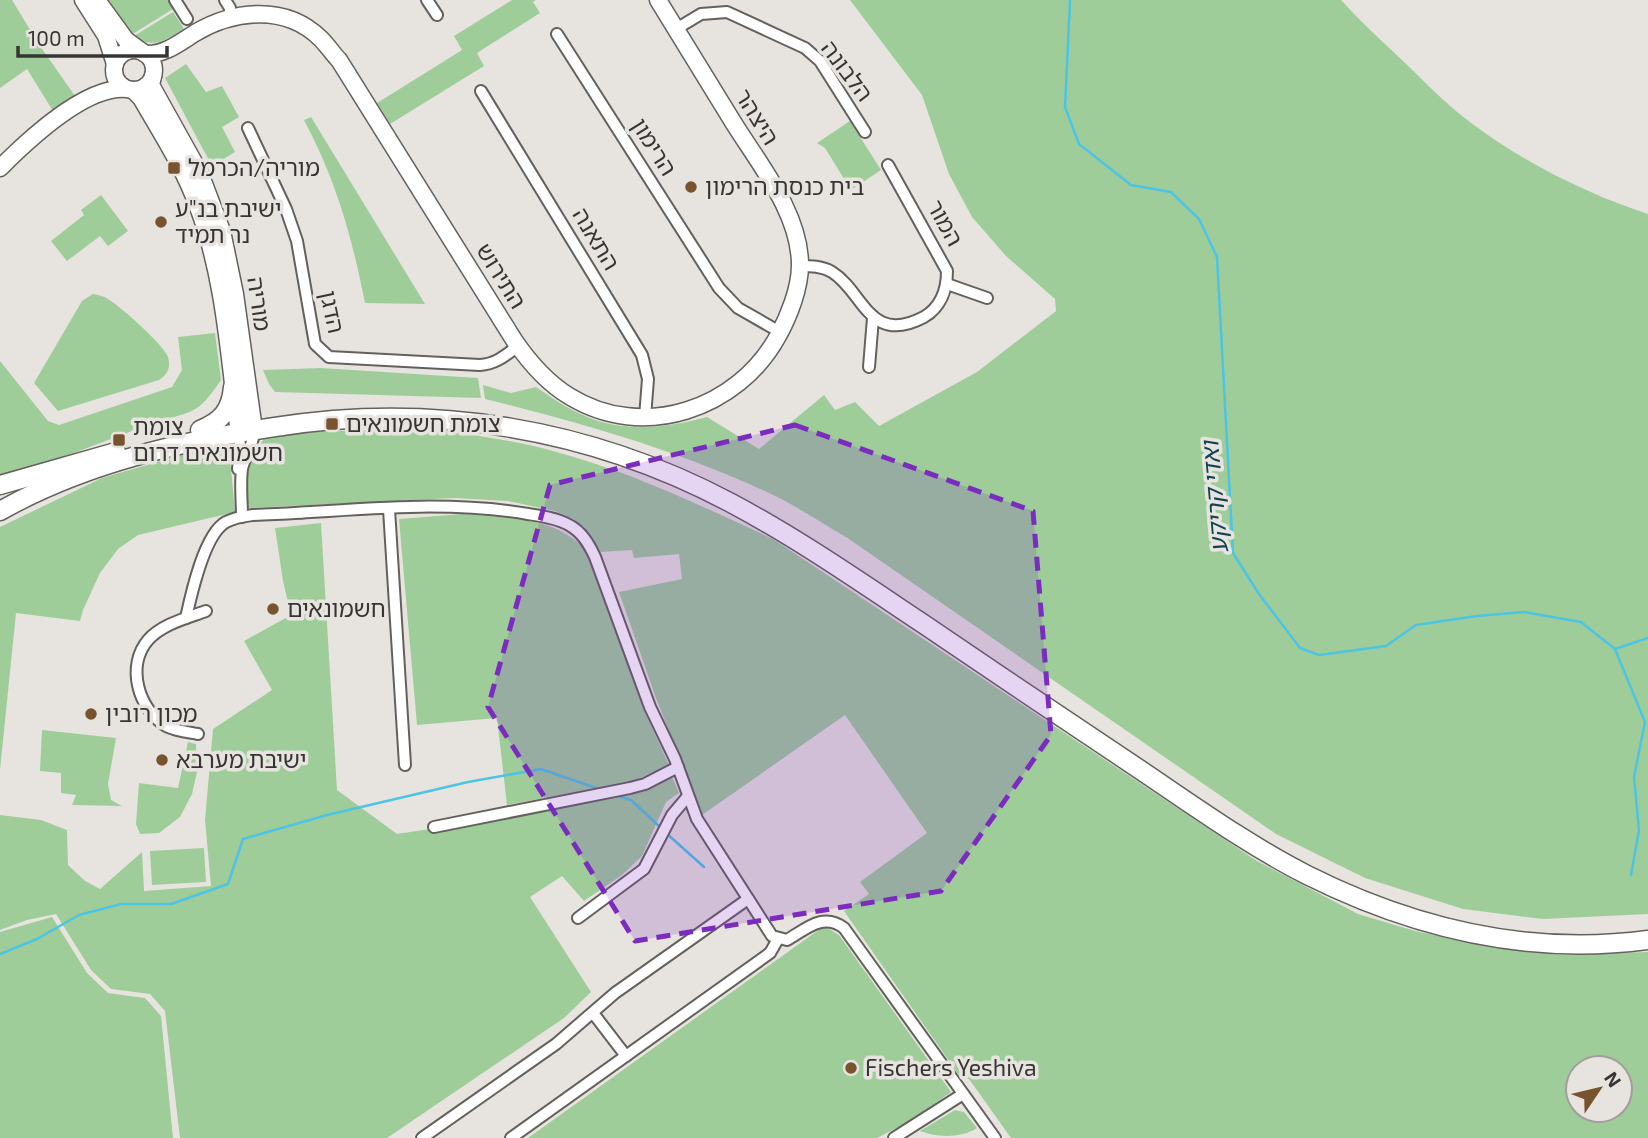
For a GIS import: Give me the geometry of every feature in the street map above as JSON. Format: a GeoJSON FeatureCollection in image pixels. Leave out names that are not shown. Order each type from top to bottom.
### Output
{"type":"FeatureCollection","features":[{"type":"Feature","properties":{"kind":"main road"},"geometry":{"type":"LineString","coordinates":[[200,430],[217,422],[228,411],[233,387]]}},
{"type":"Feature","properties":{"kind":"main road"},"geometry":{"type":"LineString","coordinates":[[0,511],[32,493],[82,474],[246,426],[346,409],[425,408],[470,412],[580,432],[625,447],[733,493],[807,536],[1225,816],[1308,865],[1401,905],[1474,925],[1506,931],[1574,937],[1648,930]]}},
{"type":"Feature","properties":{"kind":"main road"},"geometry":{"type":"LineString","coordinates":[[0,485],[200,430],[246,426],[357,418],[425,418],[469,421],[578,441],[621,456],[729,502],[802,544],[1220,824],[1304,874],[1407,917],[1472,934],[1504,940],[1573,946],[1648,940]]}},
{"type":"Feature","properties":{"kind":"street"},"geometry":{"type":"LineString","coordinates":[[83,0],[106,36],[117,82],[130,89]]}},
{"type":"Feature","properties":{"kind":"street"},"geometry":{"type":"LineString","coordinates":[[83,102],[110,90],[146,86],[153,72],[153,63],[126,40],[97,0]]}},
{"type":"Feature","properties":{"kind":"street"},"geometry":{"type":"LineString","coordinates":[[175,0],[187,19]]}},
{"type":"Feature","properties":{"kind":"street"},"geometry":{"type":"LineString","coordinates":[[225,0],[230,8],[230,17]]}},
{"type":"Feature","properties":{"kind":"street"},"geometry":{"type":"LineString","coordinates":[[427,0],[436,15]]}},
{"type":"Feature","properties":{"kind":"street","name":"היצהר"},"geometry":{"type":"LineString","coordinates":[[658,0],[785,209],[793,227],[800,266]]}},
{"type":"Feature","properties":{"kind":"street","name":"הלבונה"},"geometry":{"type":"LineString","coordinates":[[676,29],[701,14],[727,12],[805,48],[820,61],[865,132]]}},
{"type":"Feature","properties":{"kind":"street","name":"התירוש"},"geometry":{"type":"LineString","coordinates":[[153,72],[158,61],[174,47],[210,25],[230,17],[246,14],[276,16],[295,21],[321,38],[339,61],[519,346],[538,371],[570,396],[607,412],[645,417],[680,413],[722,396],[764,360],[792,304],[800,266]]}},
{"type":"Feature","properties":{"kind":"street","name":"הרימון"},"geometry":{"type":"LineString","coordinates":[[557,34],[719,288],[738,308],[780,332]]}},
{"type":"Feature","properties":{"kind":"street","name":"התירוש"},"geometry":{"type":"LineString","coordinates":[[143,52],[155,54],[174,47]]}},
{"type":"Feature","properties":{"kind":"street"},"geometry":{"type":"LineString","coordinates":[[0,168],[46,127],[102,86],[118,57],[126,51],[143,52]]}},
{"type":"Feature","properties":{"kind":"street","name":"מוריה"},"geometry":{"type":"LineString","coordinates":[[153,72],[151,85],[200,173],[222,231],[233,282],[246,426]]}},
{"type":"Feature","properties":{"kind":"street","name":"מוריה"},"geometry":{"type":"LineString","coordinates":[[130,89],[175,157],[199,209],[216,273],[233,387],[246,426]]}},
{"type":"Feature","properties":{"kind":"street","name":"התאנה"},"geometry":{"type":"LineString","coordinates":[[481,91],[642,355],[648,379],[645,417]]}},
{"type":"Feature","properties":{"kind":"street","name":"הדגן"},"geometry":{"type":"LineString","coordinates":[[248,128],[286,209],[302,262],[315,344],[322,352],[329,357],[489,365],[519,346]]}},
{"type":"Feature","properties":{"kind":"street","name":"המור"},"geometry":{"type":"LineString","coordinates":[[873,318],[897,324],[924,317],[943,297],[947,284],[947,271],[941,257],[888,165]]}},
{"type":"Feature","properties":{"kind":"street"},"geometry":{"type":"LineString","coordinates":[[800,266],[821,267],[832,272],[873,318],[869,367]]}},
{"type":"Feature","properties":{"kind":"street"},"geometry":{"type":"LineString","coordinates":[[947,284],[987,298]]}},
{"type":"Feature","properties":{"kind":"street"},"geometry":{"type":"LineString","coordinates":[[242,517],[238,468],[246,426]]}},
{"type":"Feature","properties":{"kind":"street"},"geometry":{"type":"LineString","coordinates":[[186,618],[194,583],[204,555],[217,531],[225,523],[242,517],[389,509],[467,508],[505,510],[551,518],[568,524],[589,543],[650,707],[706,835],[772,936],[787,940],[817,922],[828,920],[844,928],[992,1133],[978,1138]]}},
{"type":"Feature","properties":{"kind":"street"},"geometry":{"type":"LineString","coordinates":[[389,509],[405,765]]}},
{"type":"Feature","properties":{"kind":"street"},"geometry":{"type":"LineString","coordinates":[[198,734],[176,730],[157,719],[141,696],[135,671],[140,654],[157,632],[206,611]]}},
{"type":"Feature","properties":{"kind":"street"},"geometry":{"type":"LineString","coordinates":[[434,827],[630,788],[645,784],[678,767]]}},
{"type":"Feature","properties":{"kind":"street"},"geometry":{"type":"LineString","coordinates":[[578,918],[644,869],[672,815],[688,796]]}},
{"type":"Feature","properties":{"kind":"street"},"geometry":{"type":"LineString","coordinates":[[422,1138],[556,1044],[615,993],[748,899]]}},
{"type":"Feature","properties":{"kind":"street"},"geometry":{"type":"LineString","coordinates":[[511,1138],[770,953],[778,939]]}},
{"type":"Feature","properties":{"kind":"street"},"geometry":{"type":"LineString","coordinates":[[593,1013],[626,1056]]}},
{"type":"Feature","properties":{"kind":"street"},"geometry":{"type":"LineString","coordinates":[[894,1138],[963,1094]]}},
{"type":"Feature","properties":{"kind":"highlighted area"},"geometry":{"type":"Polygon","coordinates":[[[795,425],[1033,511],[1051,735],[941,891],[635,941],[488,707],[550,485],[795,425]]]}},
{"type":"Feature","properties":{"kind":"green space"},"geometry":{"type":"Polygon","coordinates":[[[0,0],[12,0],[75,96],[53,111],[27,69],[0,88],[0,0]]]}},
{"type":"Feature","properties":{"kind":"green space"},"geometry":{"type":"Polygon","coordinates":[[[109,0],[168,0],[173,9],[131,35],[109,0]]]}},
{"type":"Feature","properties":{"kind":"green space"},"geometry":{"type":"Polygon","coordinates":[[[512,0],[536,0],[533,2],[540,13],[477,53],[484,66],[390,124],[377,103],[462,50],[454,36],[512,0]]]}},
{"type":"Feature","properties":{"kind":"green space"},"geometry":{"type":"Polygon","coordinates":[[[850,0],[1341,0],[1442,99],[1477,127],[1523,158],[1572,184],[1648,214],[1648,914],[1543,919],[1463,909],[1365,878],[1276,834],[846,537],[790,504],[702,464],[666,451],[595,428],[485,399],[483,385],[511,393],[536,387],[577,412],[612,424],[660,426],[707,417],[759,449],[824,395],[835,410],[855,402],[879,426],[977,372],[1056,311],[1055,299],[1006,256],[972,217],[949,174],[922,95],[850,0]]]}},
{"type":"Feature","properties":{"kind":"green space"},"geometry":{"type":"Polygon","coordinates":[[[173,12],[184,29],[165,40],[153,43],[134,36],[173,12]]]}},
{"type":"Feature","properties":{"kind":"green space"},"geometry":{"type":"Polygon","coordinates":[[[186,64],[206,92],[222,86],[239,117],[222,127],[235,152],[212,166],[165,78],[186,64]]]}},
{"type":"Feature","properties":{"kind":"green space"},"geometry":{"type":"Polygon","coordinates":[[[311,117],[425,304],[365,303],[342,209],[304,120],[311,117]]]}},
{"type":"Feature","properties":{"kind":"green space"},"geometry":{"type":"Polygon","coordinates":[[[850,121],[881,170],[851,190],[825,148],[817,143],[850,121]]]}},
{"type":"Feature","properties":{"kind":"green space"},"geometry":{"type":"Polygon","coordinates":[[[101,195],[128,231],[108,246],[100,236],[67,261],[51,241],[84,215],[81,210],[101,195]]]}},
{"type":"Feature","properties":{"kind":"green space"},"geometry":{"type":"Polygon","coordinates":[[[93,294],[114,303],[151,336],[168,357],[168,370],[159,380],[58,411],[34,383],[82,301],[93,294]]]}},
{"type":"Feature","properties":{"kind":"green space"},"geometry":{"type":"Polygon","coordinates":[[[215,333],[221,380],[197,408],[0,481],[0,361],[48,421],[59,425],[172,387],[182,370],[178,337],[215,333]]]}},
{"type":"Feature","properties":{"kind":"green space"},"geometry":{"type":"Polygon","coordinates":[[[321,368],[478,378],[481,398],[275,392],[263,370],[321,368]]]}},
{"type":"Feature","properties":{"kind":"green space"},"geometry":{"type":"Polygon","coordinates":[[[431,429],[538,447],[637,479],[773,539],[1257,861],[1358,914],[1415,931],[1497,948],[1575,954],[1648,952],[1648,1138],[1011,1138],[969,1079],[961,1078],[844,911],[869,894],[860,882],[927,833],[845,715],[702,815],[656,698],[619,592],[682,579],[679,554],[634,558],[632,550],[601,552],[574,519],[555,511],[508,501],[454,498],[248,508],[247,466],[264,435],[281,432],[431,429]]]}},
{"type":"Feature","properties":{"kind":"green space"},"geometry":{"type":"Polygon","coordinates":[[[212,446],[229,448],[235,512],[138,535],[118,549],[100,573],[80,621],[16,613],[0,770],[0,527],[102,478],[212,446]]]}},
{"type":"Feature","properties":{"kind":"green space"},"geometry":{"type":"Polygon","coordinates":[[[462,514],[515,519],[550,526],[579,544],[590,557],[643,708],[669,765],[631,782],[507,805],[497,718],[417,725],[399,519],[462,514]]]}},
{"type":"Feature","properties":{"kind":"green space"},"geometry":{"type":"Polygon","coordinates":[[[321,523],[337,790],[397,834],[643,792],[672,777],[679,793],[666,802],[642,856],[622,875],[584,901],[562,876],[530,897],[591,992],[564,1018],[387,1138],[180,1138],[165,1011],[150,994],[111,989],[91,970],[56,914],[27,920],[0,930],[0,815],[41,820],[67,830],[68,865],[85,881],[100,889],[142,852],[144,891],[211,886],[205,820],[213,729],[272,690],[244,641],[291,615],[275,528],[321,523]]]}},
{"type":"Feature","properties":{"kind":"green space"},"geometry":{"type":"Polygon","coordinates":[[[42,730],[116,738],[108,784],[111,800],[122,806],[72,805],[76,795],[61,793],[61,773],[40,771],[42,730]]]}},
{"type":"Feature","properties":{"kind":"green space"},"geometry":{"type":"Polygon","coordinates":[[[188,742],[196,744],[197,772],[192,794],[180,817],[159,833],[140,834],[136,824],[139,783],[178,788],[188,742]]]}},
{"type":"Feature","properties":{"kind":"green space"},"geometry":{"type":"Polygon","coordinates":[[[204,848],[206,882],[152,885],[150,851],[204,848]]]}},
{"type":"Feature","properties":{"kind":"green space"},"geometry":{"type":"Polygon","coordinates":[[[52,917],[87,973],[108,993],[145,998],[161,1016],[173,1138],[0,1138],[0,932],[52,917]]]}},
{"type":"Feature","properties":{"kind":"green space"},"geometry":{"type":"Polygon","coordinates":[[[824,926],[839,935],[951,1092],[910,1121],[877,1138],[528,1138],[824,926]]]}},
{"type":"Feature","properties":{"kind":"green space"},"geometry":{"type":"Polygon","coordinates":[[[955,1110],[964,1112],[977,1128],[964,1134],[949,1136],[920,1131],[955,1110]]]}},
{"type":"Feature","properties":{"kind":"waterway","name":"ואדי קריקע"},"geometry":{"type":"LineString","coordinates":[[1070,0],[1065,107],[1079,144],[1131,185],[1171,192],[1199,219],[1217,257],[1233,553],[1259,594],[1300,648],[1319,655],[1386,646],[1416,625],[1477,616],[1524,612],[1581,622],[1615,649],[1645,722],[1634,777],[1639,830],[1631,875]]}},
{"type":"Feature","properties":{"kind":"waterway"},"geometry":{"type":"LineString","coordinates":[[1615,649],[1648,638]]}},
{"type":"Feature","properties":{"kind":"waterway"},"geometry":{"type":"LineString","coordinates":[[0,954],[37,939],[79,915],[121,904],[171,904],[228,884],[243,839],[327,815],[468,782],[541,769],[599,789]]}},
{"type":"Feature","properties":{"kind":"waterway"},"geometry":{"type":"LineString","coordinates":[[615,795],[631,800],[660,827]]}},
{"type":"Feature","properties":{"kind":"waterway"},"geometry":{"type":"LineString","coordinates":[[665,832],[704,867]]}},
{"type":"Feature","properties":{"kind":"place","name":"מוריה/הכרמל"},"geometry":{"type":"Point","coordinates":[174,168]}},
{"type":"Feature","properties":{"kind":"place","name":"בית כנסת הרימון"},"geometry":{"type":"Point","coordinates":[691,187]}},
{"type":"Feature","properties":{"kind":"place","name":"ישיבת בנ\"ע נר תמיד"},"geometry":{"type":"Point","coordinates":[161,222]}},
{"type":"Feature","properties":{"kind":"place","name":"צומת חשמונאים"},"geometry":{"type":"Point","coordinates":[332,424]}},
{"type":"Feature","properties":{"kind":"place","name":"צומת חשמונאים דרום"},"geometry":{"type":"Point","coordinates":[119,440]}},
{"type":"Feature","properties":{"kind":"place","name":"חשמונאים"},"geometry":{"type":"Point","coordinates":[273,609]}},
{"type":"Feature","properties":{"kind":"place","name":"מכון רובין"},"geometry":{"type":"Point","coordinates":[91,714]}},
{"type":"Feature","properties":{"kind":"place","name":"ישיבת מערבא"},"geometry":{"type":"Point","coordinates":[162,760]}},
{"type":"Feature","properties":{"kind":"place","name":"Fischers Yeshiva"},"geometry":{"type":"Point","coordinates":[851,1068]}}]}
